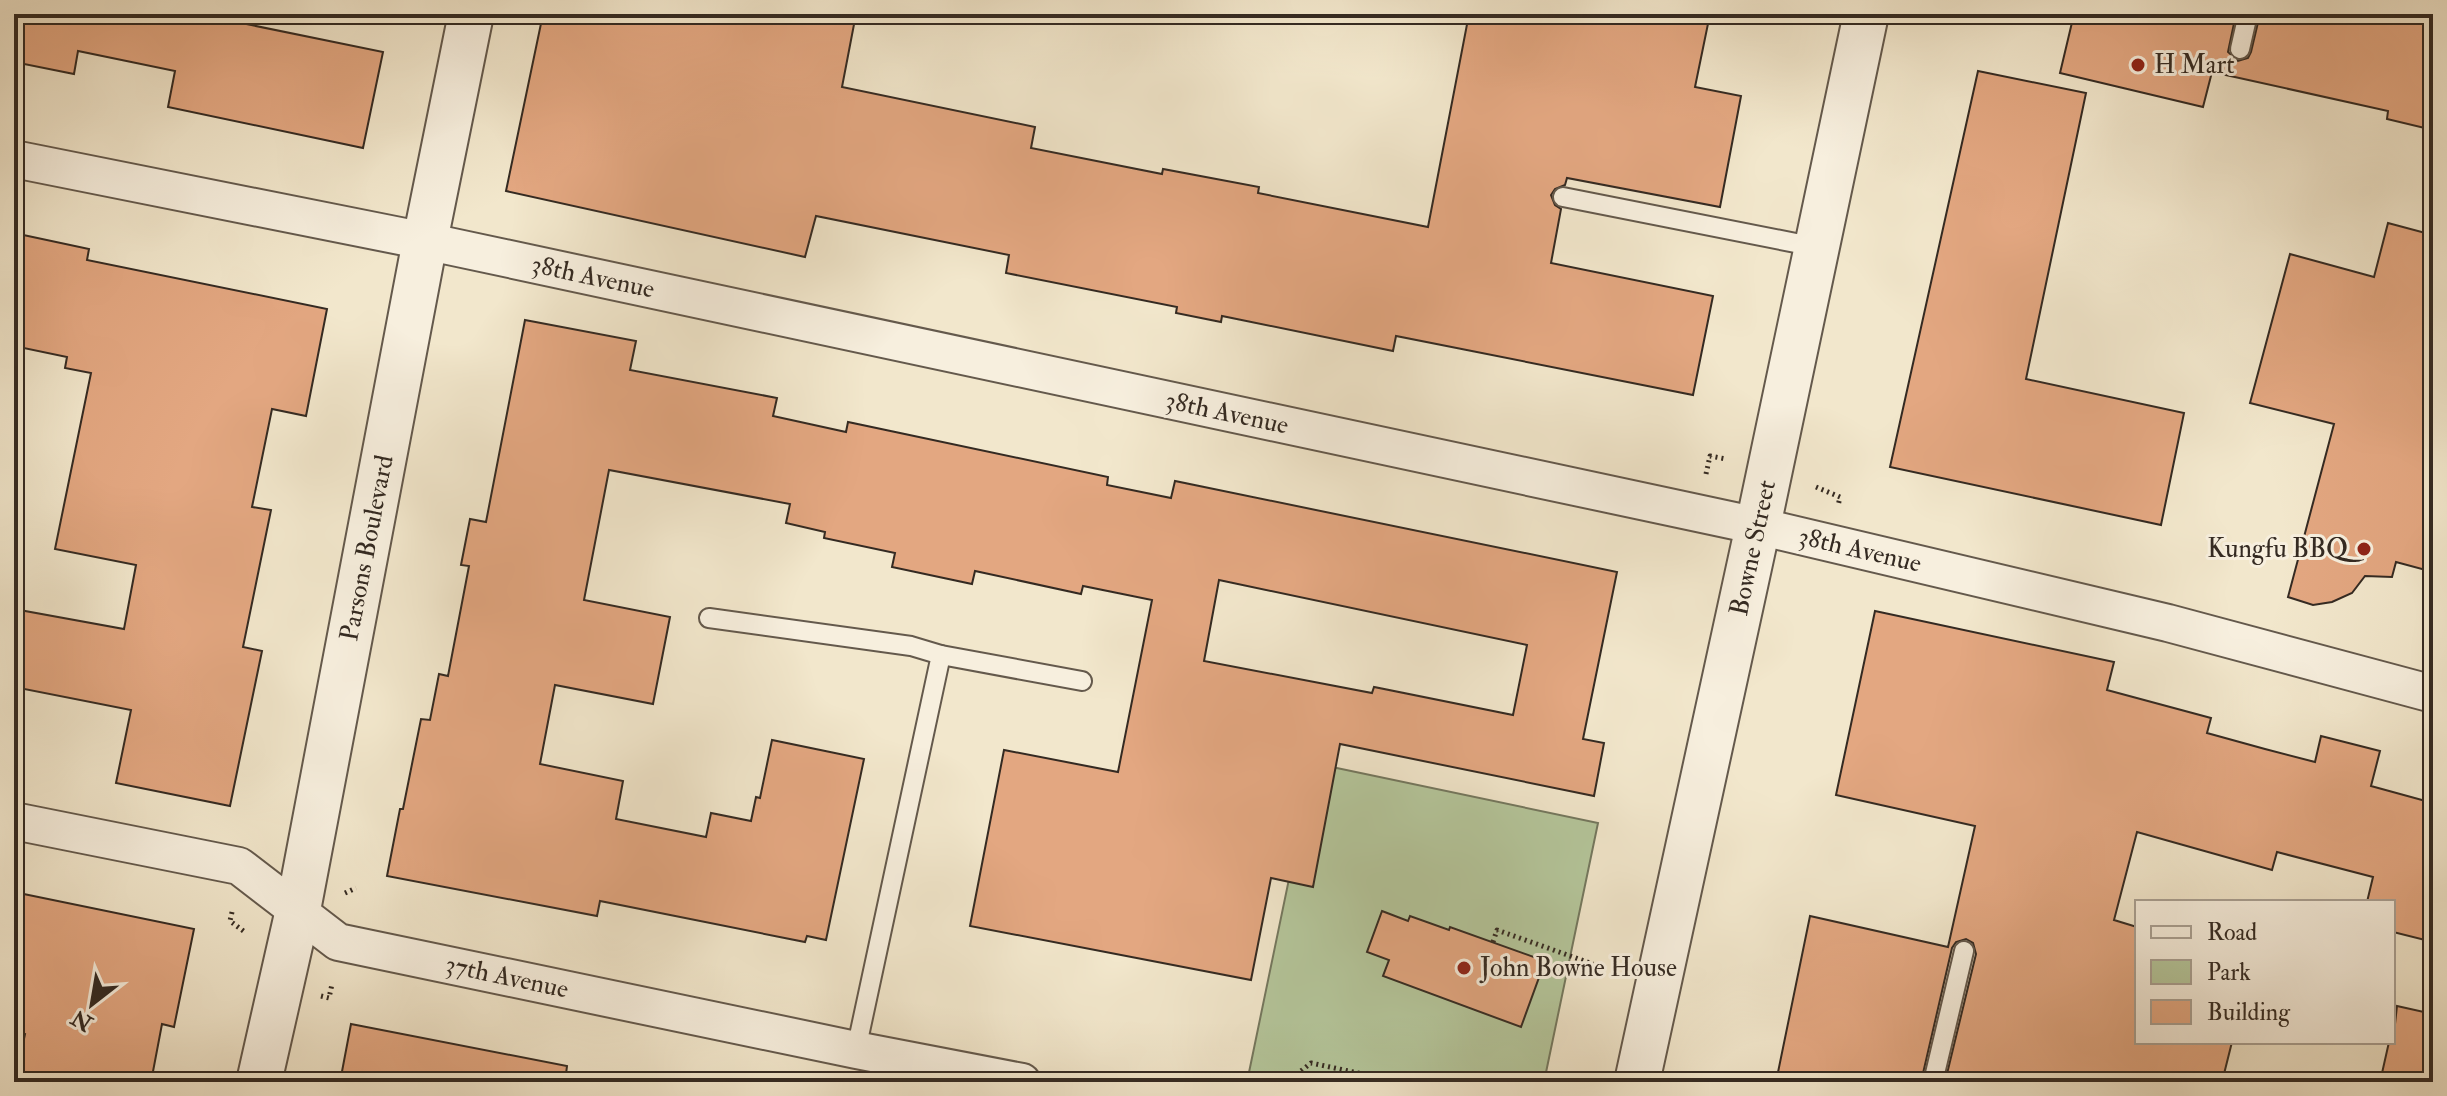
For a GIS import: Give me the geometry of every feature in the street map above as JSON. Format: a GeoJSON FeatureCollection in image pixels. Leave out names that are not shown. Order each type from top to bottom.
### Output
{"type":"FeatureCollection","features":[{"type":"Feature","properties":{"kind":"street","name":"Parsons Boulevard"},"geometry":{"type":"LineString","coordinates":[[259,1082],[298,910],[471,14]]}},
{"type":"Feature","properties":{"kind":"street","name":"Bowne Street"},"geometry":{"type":"LineString","coordinates":[[1637,1082],[1866,14]]}},
{"type":"Feature","properties":{"kind":"street","name":"38th Avenue"},"geometry":{"type":"LineString","coordinates":[[14,159],[425,241],[1758,526],[2168,623],[2433,694]]}},
{"type":"Feature","properties":{"kind":"street","name":"37th Avenue"},"geometry":{"type":"LineString","coordinates":[[14,821],[239,866],[338,942],[1022,1082]]}},
{"type":"Feature","properties":{"kind":"lane"},"geometry":{"type":"LineString","coordinates":[[2240,49],[2248,14]]}},
{"type":"Feature","properties":{"kind":"lane"},"geometry":{"type":"LineString","coordinates":[[1563,197],[1816,247]]}},
{"type":"Feature","properties":{"kind":"lane"},"geometry":{"type":"LineString","coordinates":[[709,618],[911,646],[941,655],[1082,681]]}},
{"type":"Feature","properties":{"kind":"lane"},"geometry":{"type":"LineString","coordinates":[[856,1050],[941,655]]}},
{"type":"Feature","properties":{"kind":"lane"},"geometry":{"type":"LineString","coordinates":[[1933,1082],[1964,951]]}},
{"type":"Feature","properties":{"kind":"path"},"geometry":{"type":"LineString","coordinates":[[1706,475],[1710,456],[1726,459]]}},
{"type":"Feature","properties":{"kind":"path"},"geometry":{"type":"LineString","coordinates":[[1816,487],[1840,497],[1836,512]]}},
{"type":"Feature","properties":{"kind":"path"},"geometry":{"type":"LineString","coordinates":[[233,907],[230,921],[246,933]]}},
{"type":"Feature","properties":{"kind":"path"},"geometry":{"type":"LineString","coordinates":[[1493,942],[1497,930],[1593,964]]}},
{"type":"Feature","properties":{"kind":"path"},"geometry":{"type":"LineString","coordinates":[[1287,1082],[1311,1063],[1400,1082]]}},
{"type":"Feature","properties":{"kind":"green space"},"geometry":{"type":"Polygon","coordinates":[[[1313,763],[1598,823],[1544,1082],[1247,1082],[1313,763]]]}},
{"type":"Feature","properties":{"kind":"building"},"geometry":{"type":"Polygon","coordinates":[[[14,14],[197,14],[383,52],[363,148],[168,107],[175,71],[78,51],[74,74],[14,62],[14,14]]]}},
{"type":"Feature","properties":{"kind":"building"},"geometry":{"type":"Polygon","coordinates":[[[543,14],[856,14],[842,87],[1035,127],[1031,148],[1162,174],[1163,169],[1259,187],[1258,193],[1428,227],[1469,14],[1710,14],[1695,87],[1741,96],[1720,207],[1567,178],[1565,185],[1555,189],[1551,195],[1555,205],[1561,209],[1551,263],[1713,296],[1693,395],[1396,336],[1393,351],[1222,316],[1221,322],[1176,313],[1177,307],[1006,273],[1009,255],[816,216],[805,257],[506,191],[543,14]]]}},
{"type":"Feature","properties":{"kind":"building"},"geometry":{"type":"Polygon","coordinates":[[[2074,14],[2236,14],[2228,52],[2238,61],[2248,58],[2251,52],[2260,14],[2433,14],[2433,130],[2387,119],[2388,111],[2212,72],[2203,107],[2060,73],[2074,14]]]}},
{"type":"Feature","properties":{"kind":"building"},"geometry":{"type":"Polygon","coordinates":[[[1978,71],[2086,93],[2026,379],[2184,413],[2161,525],[1890,467],[1978,71]]]}},
{"type":"Feature","properties":{"kind":"building"},"geometry":{"type":"Polygon","coordinates":[[[2388,223],[2433,235],[2433,572],[2396,562],[2392,577],[2365,576],[2352,593],[2332,602],[2313,605],[2288,597],[2334,424],[2250,403],[2290,254],[2374,277],[2388,223]]]}},
{"type":"Feature","properties":{"kind":"building"},"geometry":{"type":"Polygon","coordinates":[[[14,233],[89,249],[87,260],[327,309],[306,416],[272,409],[252,507],[271,510],[243,647],[262,651],[230,806],[116,783],[131,710],[14,687],[14,609],[124,629],[136,565],[55,549],[91,373],[65,368],[67,357],[14,346],[14,233]]]}},
{"type":"Feature","properties":{"kind":"building"},"geometry":{"type":"Polygon","coordinates":[[[525,320],[636,341],[630,370],[777,398],[773,416],[846,432],[848,422],[1108,477],[1107,485],[1171,498],[1175,481],[1617,572],[1583,739],[1604,743],[1594,796],[1340,744],[1313,887],[1271,878],[1251,980],[970,926],[1004,750],[1118,772],[1152,600],[1083,586],[1081,594],[975,571],[972,584],[892,567],[895,553],[824,538],[825,532],[786,523],[790,504],[609,470],[584,600],[670,617],[653,704],[555,685],[540,764],[623,781],[616,819],[706,837],[711,813],[751,821],[756,797],[760,798],[772,740],[864,759],[826,940],[807,936],[805,942],[600,901],[597,916],[387,876],[421,719],[430,720],[439,674],[448,676],[469,566],[461,565],[470,519],[486,522],[525,320]],[[1219,580],[1204,661],[1372,693],[1374,687],[1513,715],[1527,645],[1219,580]]]}},
{"type":"Feature","properties":{"kind":"building"},"geometry":{"type":"Polygon","coordinates":[[[1875,611],[2114,662],[2107,690],[2211,718],[2207,733],[2315,762],[2321,736],[2380,751],[2371,786],[2433,803],[2433,942],[2395,932],[2395,900],[2367,900],[2373,877],[2277,852],[2272,870],[2137,832],[2114,920],[2135,926],[2135,1044],[2232,1044],[2222,1082],[1945,1082],[1976,954],[1973,943],[1966,939],[1956,942],[1952,948],[1921,1082],[1776,1082],[1810,916],[1948,947],[1975,826],[1836,795],[1875,611]]]}},
{"type":"Feature","properties":{"kind":"building"},"geometry":{"type":"Polygon","coordinates":[[[14,892],[194,929],[174,1027],[162,1024],[151,1082],[15,1082],[25,1034],[14,1032],[14,892]]]}},
{"type":"Feature","properties":{"kind":"building","name":"John Bowne House"},"geometry":{"type":"Polygon","coordinates":[[[1382,911],[1408,921],[1410,916],[1449,930],[1450,927],[1545,961],[1521,1027],[1383,976],[1389,960],[1367,952],[1382,911]]]}},
{"type":"Feature","properties":{"kind":"building"},"geometry":{"type":"Polygon","coordinates":[[[2397,1006],[2433,1014],[2433,1064],[2429,1082],[2380,1082],[2389,1044],[2395,1044],[2397,1006]]]}},
{"type":"Feature","properties":{"kind":"building"},"geometry":{"type":"Polygon","coordinates":[[[351,1024],[567,1066],[565,1082],[340,1082],[351,1024]]]}},
{"type":"Feature","properties":{"kind":"place","name":"H Mart"},"geometry":{"type":"Point","coordinates":[2138,65]}},
{"type":"Feature","properties":{"kind":"place","name":"Kungfu BBQ"},"geometry":{"type":"Point","coordinates":[2364,549]}},
{"type":"Feature","properties":{"kind":"place","name":"John Bowne House"},"geometry":{"type":"Point","coordinates":[1464,968]}}]}
